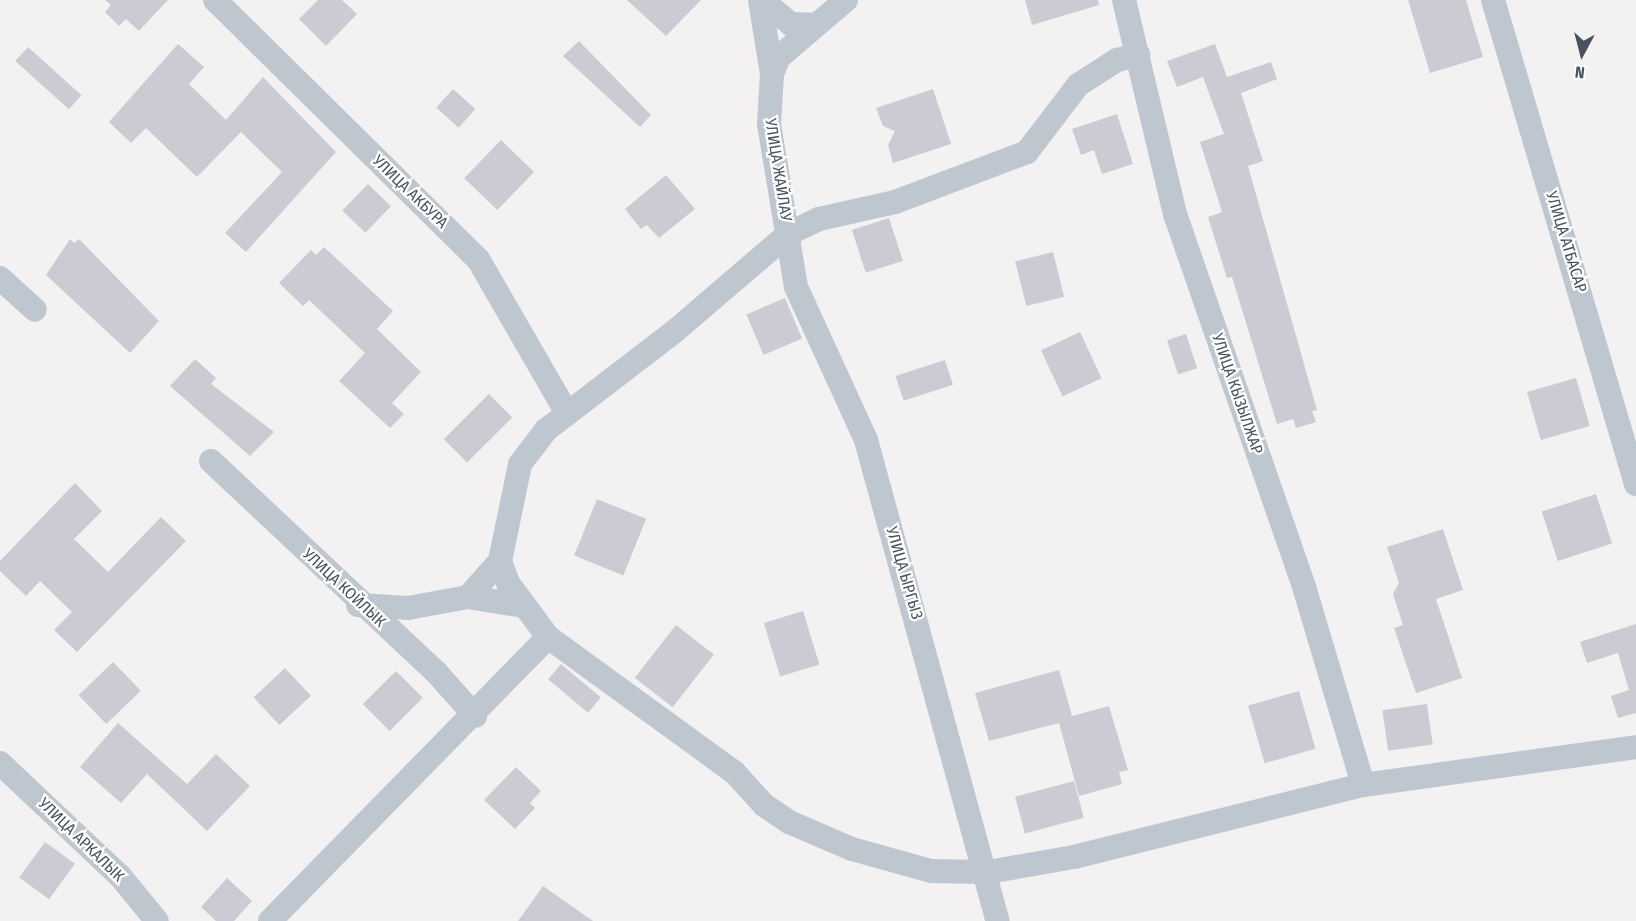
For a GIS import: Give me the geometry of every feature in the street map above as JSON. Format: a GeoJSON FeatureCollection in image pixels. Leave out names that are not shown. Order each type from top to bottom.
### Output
{"type":"FeatureCollection","features":[{"type":"Feature","properties":{"kind":"street","name":"УЛИЦА АКБУРА"},"geometry":{"type":"LineString","coordinates":[[214,0],[478,259],[567,413]]}},
{"type":"Feature","properties":{"kind":"street"},"geometry":{"type":"LineString","coordinates":[[761,0],[791,24],[815,25]]}},
{"type":"Feature","properties":{"kind":"street","name":"УЛИЦА ЖАЙЛАУ"},"geometry":{"type":"LineString","coordinates":[[761,0],[772,74],[769,124],[788,234]]}},
{"type":"Feature","properties":{"kind":"street"},"geometry":{"type":"LineString","coordinates":[[772,74],[779,57],[846,0]]}},
{"type":"Feature","properties":{"kind":"street","name":"УЛИЦА КЫЗЫЛЖАР"},"geometry":{"type":"LineString","coordinates":[[1124,0],[1175,214],[1305,590],[1363,785]]}},
{"type":"Feature","properties":{"kind":"street","name":"УЛИЦА АТБАСАР"},"geometry":{"type":"LineString","coordinates":[[1493,0],[1636,484]]}},
{"type":"Feature","properties":{"kind":"street"},"geometry":{"type":"LineString","coordinates":[[468,597],[500,561],[520,464],[532,444],[567,413],[675,331],[788,234],[1027,152],[1078,85],[1117,60],[1138,55]]}},
{"type":"Feature","properties":{"kind":"street","name":"УЛИЦА ЫРГЫЗ"},"geometry":{"type":"LineString","coordinates":[[788,234],[796,287],[866,440],[988,872],[998,921]]}},
{"type":"Feature","properties":{"kind":"street"},"geometry":{"type":"LineString","coordinates":[[0,278],[35,310]]}},
{"type":"Feature","properties":{"kind":"street","name":"УЛИЦА КОЙЛЫК"},"geometry":{"type":"LineString","coordinates":[[211,461],[358,605],[436,672],[475,716]]}},
{"type":"Feature","properties":{"kind":"street"},"geometry":{"type":"LineString","coordinates":[[500,561],[524,606],[548,637],[725,765],[789,822],[882,861],[931,871],[988,872],[1074,857],[1363,785],[1636,747]]}},
{"type":"Feature","properties":{"kind":"street"},"geometry":{"type":"LineString","coordinates":[[358,605],[408,608],[468,597],[524,606]]}},
{"type":"Feature","properties":{"kind":"street"},"geometry":{"type":"LineString","coordinates":[[270,921],[475,716],[548,637]]}},
{"type":"Feature","properties":{"kind":"street","name":"УЛИЦА АРКАЛЫК"},"geometry":{"type":"LineString","coordinates":[[0,763],[120,876],[157,921]]}},
{"type":"Feature","properties":{"kind":"building"},"geometry":{"type":"Polygon","coordinates":[[[105,0],[168,0],[139,31],[126,19],[119,26],[105,12],[111,5],[105,0]]]}},
{"type":"Feature","properties":{"kind":"building"},"geometry":{"type":"Polygon","coordinates":[[[318,0],[342,0],[357,14],[326,46],[299,19],[318,0]]]}},
{"type":"Feature","properties":{"kind":"building"},"geometry":{"type":"Polygon","coordinates":[[[627,0],[701,0],[666,36],[627,0]]]}},
{"type":"Feature","properties":{"kind":"building"},"geometry":{"type":"Polygon","coordinates":[[[1025,0],[1098,0],[1099,5],[1032,25],[1025,0]]]}},
{"type":"Feature","properties":{"kind":"building"},"geometry":{"type":"Polygon","coordinates":[[[1408,0],[1466,0],[1483,57],[1430,73],[1408,0]]]}},
{"type":"Feature","properties":{"kind":"building"},"geometry":{"type":"Polygon","coordinates":[[[579,41],[651,115],[640,127],[563,56],[579,41]]]}},
{"type":"Feature","properties":{"kind":"building"},"geometry":{"type":"Polygon","coordinates":[[[178,44],[204,67],[189,84],[226,120],[263,77],[336,152],[246,252],[225,233],[282,172],[241,132],[197,177],[146,128],[131,143],[109,122],[178,44]]]}},
{"type":"Feature","properties":{"kind":"building"},"geometry":{"type":"Polygon","coordinates":[[[1215,44],[1227,77],[1271,62],[1277,79],[1241,93],[1263,161],[1248,166],[1317,410],[1312,411],[1316,422],[1296,428],[1293,419],[1277,424],[1232,277],[1227,278],[1208,217],[1222,212],[1200,142],[1224,134],[1203,77],[1177,87],[1167,61],[1215,44]]]}},
{"type":"Feature","properties":{"kind":"building"},"geometry":{"type":"Polygon","coordinates":[[[28,47],[82,95],[69,109],[15,61],[28,47]]]}},
{"type":"Feature","properties":{"kind":"building"},"geometry":{"type":"Polygon","coordinates":[[[453,89],[475,109],[459,128],[436,108],[453,89]]]}},
{"type":"Feature","properties":{"kind":"building"},"geometry":{"type":"Polygon","coordinates":[[[933,89],[951,144],[893,163],[888,145],[895,131],[883,126],[876,108],[933,89]]]}},
{"type":"Feature","properties":{"kind":"building"},"geometry":{"type":"Polygon","coordinates":[[[1117,114],[1133,164],[1102,174],[1094,150],[1081,155],[1072,129],[1117,114]]]}},
{"type":"Feature","properties":{"kind":"building"},"geometry":{"type":"Polygon","coordinates":[[[501,140],[534,172],[497,210],[464,178],[501,140]]]}},
{"type":"Feature","properties":{"kind":"building"},"geometry":{"type":"Polygon","coordinates":[[[666,175],[695,209],[659,238],[647,225],[641,229],[625,209],[666,175]]]}},
{"type":"Feature","properties":{"kind":"building"},"geometry":{"type":"Polygon","coordinates":[[[368,184],[391,206],[365,233],[342,211],[368,184]]]}},
{"type":"Feature","properties":{"kind":"building"},"geometry":{"type":"Polygon","coordinates":[[[889,218],[903,261],[866,273],[852,230],[889,218]]]}},
{"type":"Feature","properties":{"kind":"building"},"geometry":{"type":"Polygon","coordinates":[[[70,239],[74,243],[79,239],[159,321],[130,353],[46,275],[70,239]]]}},
{"type":"Feature","properties":{"kind":"building"},"geometry":{"type":"Polygon","coordinates":[[[324,247],[393,311],[377,329],[421,372],[392,403],[404,414],[390,428],[339,381],[365,353],[309,300],[303,306],[279,283],[311,250],[316,255],[324,247]]]}},
{"type":"Feature","properties":{"kind":"building"},"geometry":{"type":"Polygon","coordinates":[[[1053,252],[1064,297],[1026,306],[1015,261],[1053,252]]]}},
{"type":"Feature","properties":{"kind":"building"},"geometry":{"type":"Polygon","coordinates":[[[785,298],[802,339],[764,355],[746,314],[785,298]]]}},
{"type":"Feature","properties":{"kind":"building"},"geometry":{"type":"Polygon","coordinates":[[[1080,332],[1102,378],[1063,396],[1041,350],[1080,332]]]}},
{"type":"Feature","properties":{"kind":"building"},"geometry":{"type":"Polygon","coordinates":[[[1186,334],[1197,368],[1178,374],[1167,340],[1186,334]]]}},
{"type":"Feature","properties":{"kind":"building"},"geometry":{"type":"Polygon","coordinates":[[[195,359],[216,378],[211,384],[274,432],[250,456],[170,386],[195,359]]]}},
{"type":"Feature","properties":{"kind":"building"},"geometry":{"type":"Polygon","coordinates":[[[945,360],[953,385],[904,401],[896,376],[945,360]]]}},
{"type":"Feature","properties":{"kind":"building"},"geometry":{"type":"Polygon","coordinates":[[[1576,378],[1590,426],[1541,440],[1527,392],[1576,378]]]}},
{"type":"Feature","properties":{"kind":"building"},"geometry":{"type":"Polygon","coordinates":[[[489,394],[512,417],[467,463],[444,439],[489,394]]]}},
{"type":"Feature","properties":{"kind":"building"},"geometry":{"type":"Polygon","coordinates":[[[75,483],[102,511],[74,539],[108,572],[161,517],[186,541],[77,652],[54,630],[72,612],[40,581],[26,596],[0,571],[0,561],[75,483]]]}},
{"type":"Feature","properties":{"kind":"building"},"geometry":{"type":"Polygon","coordinates":[[[1596,494],[1612,543],[1558,561],[1542,512],[1596,494]]]}},
{"type":"Feature","properties":{"kind":"building"},"geometry":{"type":"Polygon","coordinates":[[[597,499],[646,519],[623,575],[574,556],[597,499]]]}},
{"type":"Feature","properties":{"kind":"building"},"geometry":{"type":"Polygon","coordinates":[[[1443,529],[1463,590],[1436,599],[1462,678],[1416,693],[1394,628],[1403,625],[1393,594],[1399,583],[1387,547],[1443,529]]]}},
{"type":"Feature","properties":{"kind":"building"},"geometry":{"type":"Polygon","coordinates":[[[803,611],[819,665],[780,677],[764,623],[803,611]]]}},
{"type":"Feature","properties":{"kind":"building"},"geometry":{"type":"Polygon","coordinates":[[[1636,624],[1636,713],[1618,718],[1611,696],[1629,690],[1618,653],[1587,663],[1580,642],[1636,624]]]}},
{"type":"Feature","properties":{"kind":"building"},"geometry":{"type":"Polygon","coordinates":[[[676,625],[714,655],[673,707],[635,678],[676,625]]]}},
{"type":"Feature","properties":{"kind":"building"},"geometry":{"type":"Polygon","coordinates":[[[113,662],[141,691],[106,724],[78,695],[113,662]]]}},
{"type":"Feature","properties":{"kind":"building"},"geometry":{"type":"Polygon","coordinates":[[[561,664],[601,697],[588,713],[548,679],[561,664]]]}},
{"type":"Feature","properties":{"kind":"building"},"geometry":{"type":"Polygon","coordinates":[[[285,668],[311,696],[279,725],[254,697],[285,668]]]}},
{"type":"Feature","properties":{"kind":"building"},"geometry":{"type":"Polygon","coordinates":[[[1059,670],[1072,716],[1109,706],[1128,770],[1119,772],[1122,784],[1079,796],[1059,723],[989,741],[975,693],[1059,670]]]}},
{"type":"Feature","properties":{"kind":"building"},"geometry":{"type":"Polygon","coordinates":[[[396,671],[423,698],[390,731],[363,704],[396,671]]]}},
{"type":"Feature","properties":{"kind":"building"},"geometry":{"type":"Polygon","coordinates":[[[1299,691],[1316,749],[1265,763],[1248,706],[1299,691]]]}},
{"type":"Feature","properties":{"kind":"building"},"geometry":{"type":"Polygon","coordinates":[[[1427,704],[1433,745],[1388,751],[1382,710],[1427,704]]]}},
{"type":"Feature","properties":{"kind":"building"},"geometry":{"type":"Polygon","coordinates":[[[118,723],[187,784],[216,754],[250,786],[207,831],[147,774],[121,803],[80,767],[118,723]]]}},
{"type":"Feature","properties":{"kind":"building"},"geometry":{"type":"Polygon","coordinates":[[[516,767],[541,791],[530,803],[535,808],[515,829],[484,800],[516,767]]]}},
{"type":"Feature","properties":{"kind":"building"},"geometry":{"type":"Polygon","coordinates":[[[1074,781],[1084,818],[1025,833],[1015,797],[1074,781]]]}},
{"type":"Feature","properties":{"kind":"building"},"geometry":{"type":"Polygon","coordinates":[[[45,842],[75,864],[49,899],[19,878],[45,842]]]}},
{"type":"Feature","properties":{"kind":"building"},"geometry":{"type":"Polygon","coordinates":[[[227,878],[252,901],[234,921],[216,921],[201,907],[227,878]]]}},
{"type":"Feature","properties":{"kind":"building"},"geometry":{"type":"Polygon","coordinates":[[[543,886],[593,921],[518,921],[543,886]]]}}]}
